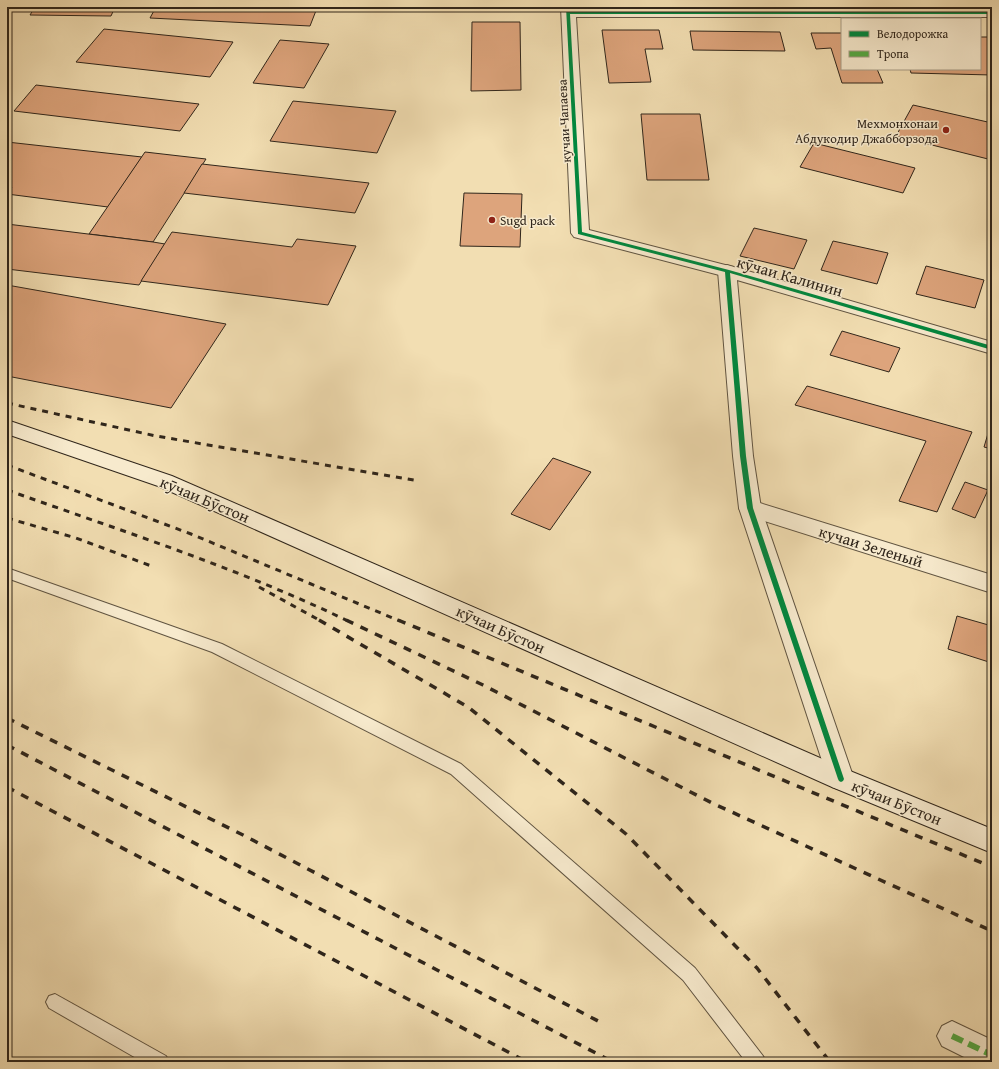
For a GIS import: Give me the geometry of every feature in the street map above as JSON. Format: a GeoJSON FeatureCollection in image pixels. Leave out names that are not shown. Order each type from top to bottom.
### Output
{"type":"FeatureCollection","features":[{"type":"Feature","properties":{"kind":"street"},"geometry":{"type":"LineString","coordinates":[[569,10],[800,10],[992,13]]}},
{"type":"Feature","properties":{"kind":"street","name":"кучаи Чапаева"},"geometry":{"type":"LineString","coordinates":[[569,10],[580,233]]}},
{"type":"Feature","properties":{"kind":"street","name":"кӯчаи Калинин"},"geometry":{"type":"LineString","coordinates":[[580,233],[728,271],[992,348]]}},
{"type":"Feature","properties":{"kind":"street"},"geometry":{"type":"LineString","coordinates":[[728,271],[743,456],[750,508],[841,779]]}},
{"type":"Feature","properties":{"kind":"street","name":"кӯчаи Бӯстон"},"geometry":{"type":"LineString","coordinates":[[7,427],[165,481],[841,779],[992,841]]}},
{"type":"Feature","properties":{"kind":"street","name":"кучаи Зеленый"},"geometry":{"type":"LineString","coordinates":[[750,508],[992,584]]}},
{"type":"Feature","properties":{"kind":"street"},"geometry":{"type":"LineString","coordinates":[[952,1036],[992,1055]]}},
{"type":"Feature","properties":{"kind":"lane"},"geometry":{"type":"LineString","coordinates":[[7,573],[217,648],[456,769],[689,974],[757,1062]]}},
{"type":"Feature","properties":{"kind":"lane"},"geometry":{"type":"LineString","coordinates":[[55,1002],[160,1062]]}},
{"type":"Feature","properties":{"kind":"building"},"geometry":{"type":"Polygon","coordinates":[[[35,7],[115,7],[111,16],[30,15],[35,7]]]}},
{"type":"Feature","properties":{"kind":"building"},"geometry":{"type":"Polygon","coordinates":[[[156,7],[317,8],[310,26],[150,18],[156,7]]]}},
{"type":"Feature","properties":{"kind":"building"},"geometry":{"type":"Polygon","coordinates":[[[472,22],[520,22],[521,90],[471,91],[472,22]]]}},
{"type":"Feature","properties":{"kind":"building"},"geometry":{"type":"Polygon","coordinates":[[[104,29],[233,42],[210,77],[76,62],[104,29]]]}},
{"type":"Feature","properties":{"kind":"building"},"geometry":{"type":"Polygon","coordinates":[[[602,30],[659,30],[663,49],[645,49],[651,82],[609,83],[602,30]]]}},
{"type":"Feature","properties":{"kind":"building"},"geometry":{"type":"Polygon","coordinates":[[[690,31],[780,32],[785,51],[693,50],[690,31]]]}},
{"type":"Feature","properties":{"kind":"building"},"geometry":{"type":"Polygon","coordinates":[[[811,33],[841,33],[841,70],[877,70],[883,83],[842,83],[831,48],[816,49],[811,33]]]}},
{"type":"Feature","properties":{"kind":"building"},"geometry":{"type":"Polygon","coordinates":[[[981,37],[992,37],[992,75],[911,73],[910,70],[981,70],[981,37]]]}},
{"type":"Feature","properties":{"kind":"building"},"geometry":{"type":"Polygon","coordinates":[[[280,40],[329,44],[304,88],[253,83],[280,40]]]}},
{"type":"Feature","properties":{"kind":"building"},"geometry":{"type":"Polygon","coordinates":[[[36,85],[199,104],[180,131],[14,111],[36,85]]]}},
{"type":"Feature","properties":{"kind":"building"},"geometry":{"type":"Polygon","coordinates":[[[293,101],[396,111],[377,153],[270,141],[293,101]]]}},
{"type":"Feature","properties":{"kind":"building","name":"Мехмонхонаи Абдукодир Джабборзода"},"geometry":{"type":"Polygon","coordinates":[[[913,105],[992,123],[992,160],[896,136],[913,105]]]}},
{"type":"Feature","properties":{"kind":"building"},"geometry":{"type":"Polygon","coordinates":[[[641,114],[700,114],[709,180],[647,180],[641,114]]]}},
{"type":"Feature","properties":{"kind":"building"},"geometry":{"type":"Polygon","coordinates":[[[7,142],[142,157],[108,207],[7,194],[12,187],[7,187],[7,142]]]}},
{"type":"Feature","properties":{"kind":"building"},"geometry":{"type":"Polygon","coordinates":[[[814,143],[915,168],[903,193],[800,167],[814,143]]]}},
{"type":"Feature","properties":{"kind":"building"},"geometry":{"type":"Polygon","coordinates":[[[145,152],[206,159],[153,242],[89,234],[145,152]]]}},
{"type":"Feature","properties":{"kind":"building"},"geometry":{"type":"Polygon","coordinates":[[[202,164],[369,183],[355,213],[184,193],[202,164]]]}},
{"type":"Feature","properties":{"kind":"building","name":"Sugd pack"},"geometry":{"type":"Polygon","coordinates":[[[464,193],[522,194],[520,247],[460,246],[464,193]]]}},
{"type":"Feature","properties":{"kind":"building"},"geometry":{"type":"Polygon","coordinates":[[[7,224],[165,244],[139,285],[7,269],[7,224]]]}},
{"type":"Feature","properties":{"kind":"building"},"geometry":{"type":"Polygon","coordinates":[[[754,228],[807,240],[794,269],[740,256],[754,228]]]}},
{"type":"Feature","properties":{"kind":"building"},"geometry":{"type":"Polygon","coordinates":[[[172,232],[292,247],[297,239],[356,246],[328,305],[141,281],[172,232]]]}},
{"type":"Feature","properties":{"kind":"building"},"geometry":{"type":"Polygon","coordinates":[[[833,241],[888,253],[877,284],[821,270],[833,241]]]}},
{"type":"Feature","properties":{"kind":"building"},"geometry":{"type":"Polygon","coordinates":[[[926,266],[984,280],[975,308],[916,294],[926,266]]]}},
{"type":"Feature","properties":{"kind":"building"},"geometry":{"type":"Polygon","coordinates":[[[7,285],[226,324],[171,408],[7,376],[7,285]]]}},
{"type":"Feature","properties":{"kind":"building"},"geometry":{"type":"Polygon","coordinates":[[[842,331],[900,348],[889,372],[830,355],[842,331]]]}},
{"type":"Feature","properties":{"kind":"building"},"geometry":{"type":"Polygon","coordinates":[[[807,386],[972,432],[937,512],[899,501],[926,441],[795,405],[807,386]]]}},
{"type":"Feature","properties":{"kind":"building"},"geometry":{"type":"Polygon","coordinates":[[[992,420],[992,449],[984,447],[992,420]]]}},
{"type":"Feature","properties":{"kind":"building"},"geometry":{"type":"Polygon","coordinates":[[[553,458],[591,472],[550,530],[511,514],[553,458]]]}},
{"type":"Feature","properties":{"kind":"building"},"geometry":{"type":"Polygon","coordinates":[[[965,482],[988,490],[975,518],[952,509],[965,482]]]}},
{"type":"Feature","properties":{"kind":"building"},"geometry":{"type":"Polygon","coordinates":[[[957,616],[992,626],[992,663],[948,649],[957,616]]]}},
{"type":"Feature","properties":{"kind":"railway"},"geometry":{"type":"LineString","coordinates":[[7,403],[156,436],[419,481]]}},
{"type":"Feature","properties":{"kind":"railway"},"geometry":{"type":"LineString","coordinates":[[7,465],[191,534],[400,621]]}},
{"type":"Feature","properties":{"kind":"railway"},"geometry":{"type":"LineString","coordinates":[[7,490],[222,567],[348,621]]}},
{"type":"Feature","properties":{"kind":"railway"},"geometry":{"type":"LineString","coordinates":[[7,518],[76,538],[154,567]]}},
{"type":"Feature","properties":{"kind":"railway"},"geometry":{"type":"LineString","coordinates":[[259,587],[321,621]]}},
{"type":"Feature","properties":{"kind":"railway"},"geometry":{"type":"LineString","coordinates":[[319,620],[468,707],[626,834],[757,968],[830,1062]]}},
{"type":"Feature","properties":{"kind":"railway"},"geometry":{"type":"LineString","coordinates":[[346,620],[483,685],[712,803],[992,931]]}},
{"type":"Feature","properties":{"kind":"railway"},"geometry":{"type":"LineString","coordinates":[[398,620],[992,867]]}},
{"type":"Feature","properties":{"kind":"railway"},"geometry":{"type":"LineString","coordinates":[[7,718],[243,835],[598,1021]]}},
{"type":"Feature","properties":{"kind":"railway"},"geometry":{"type":"LineString","coordinates":[[7,745],[611,1061]]}},
{"type":"Feature","properties":{"kind":"railway"},"geometry":{"type":"LineString","coordinates":[[7,787],[527,1062]]}},
{"type":"Feature","properties":{"kind":"marked path"},"geometry":{"type":"LineString","coordinates":[[952,1036],[992,1055]]}},
{"type":"Feature","properties":{"kind":"cycle path"},"geometry":{"type":"LineString","coordinates":[[568,7],[580,233],[727,271],[992,348]]}},
{"type":"Feature","properties":{"kind":"cycle path"},"geometry":{"type":"LineString","coordinates":[[569,13],[992,13]]}},
{"type":"Feature","properties":{"kind":"cycle path"},"geometry":{"type":"LineString","coordinates":[[727,271],[743,456],[750,508],[841,779]]}},
{"type":"Feature","properties":{"kind":"place","name":"Мехмонхонаи Абдукодир Джабборзода"},"geometry":{"type":"Point","coordinates":[946,130]}},
{"type":"Feature","properties":{"kind":"place","name":"Sugd pack"},"geometry":{"type":"Point","coordinates":[492,220]}}]}
